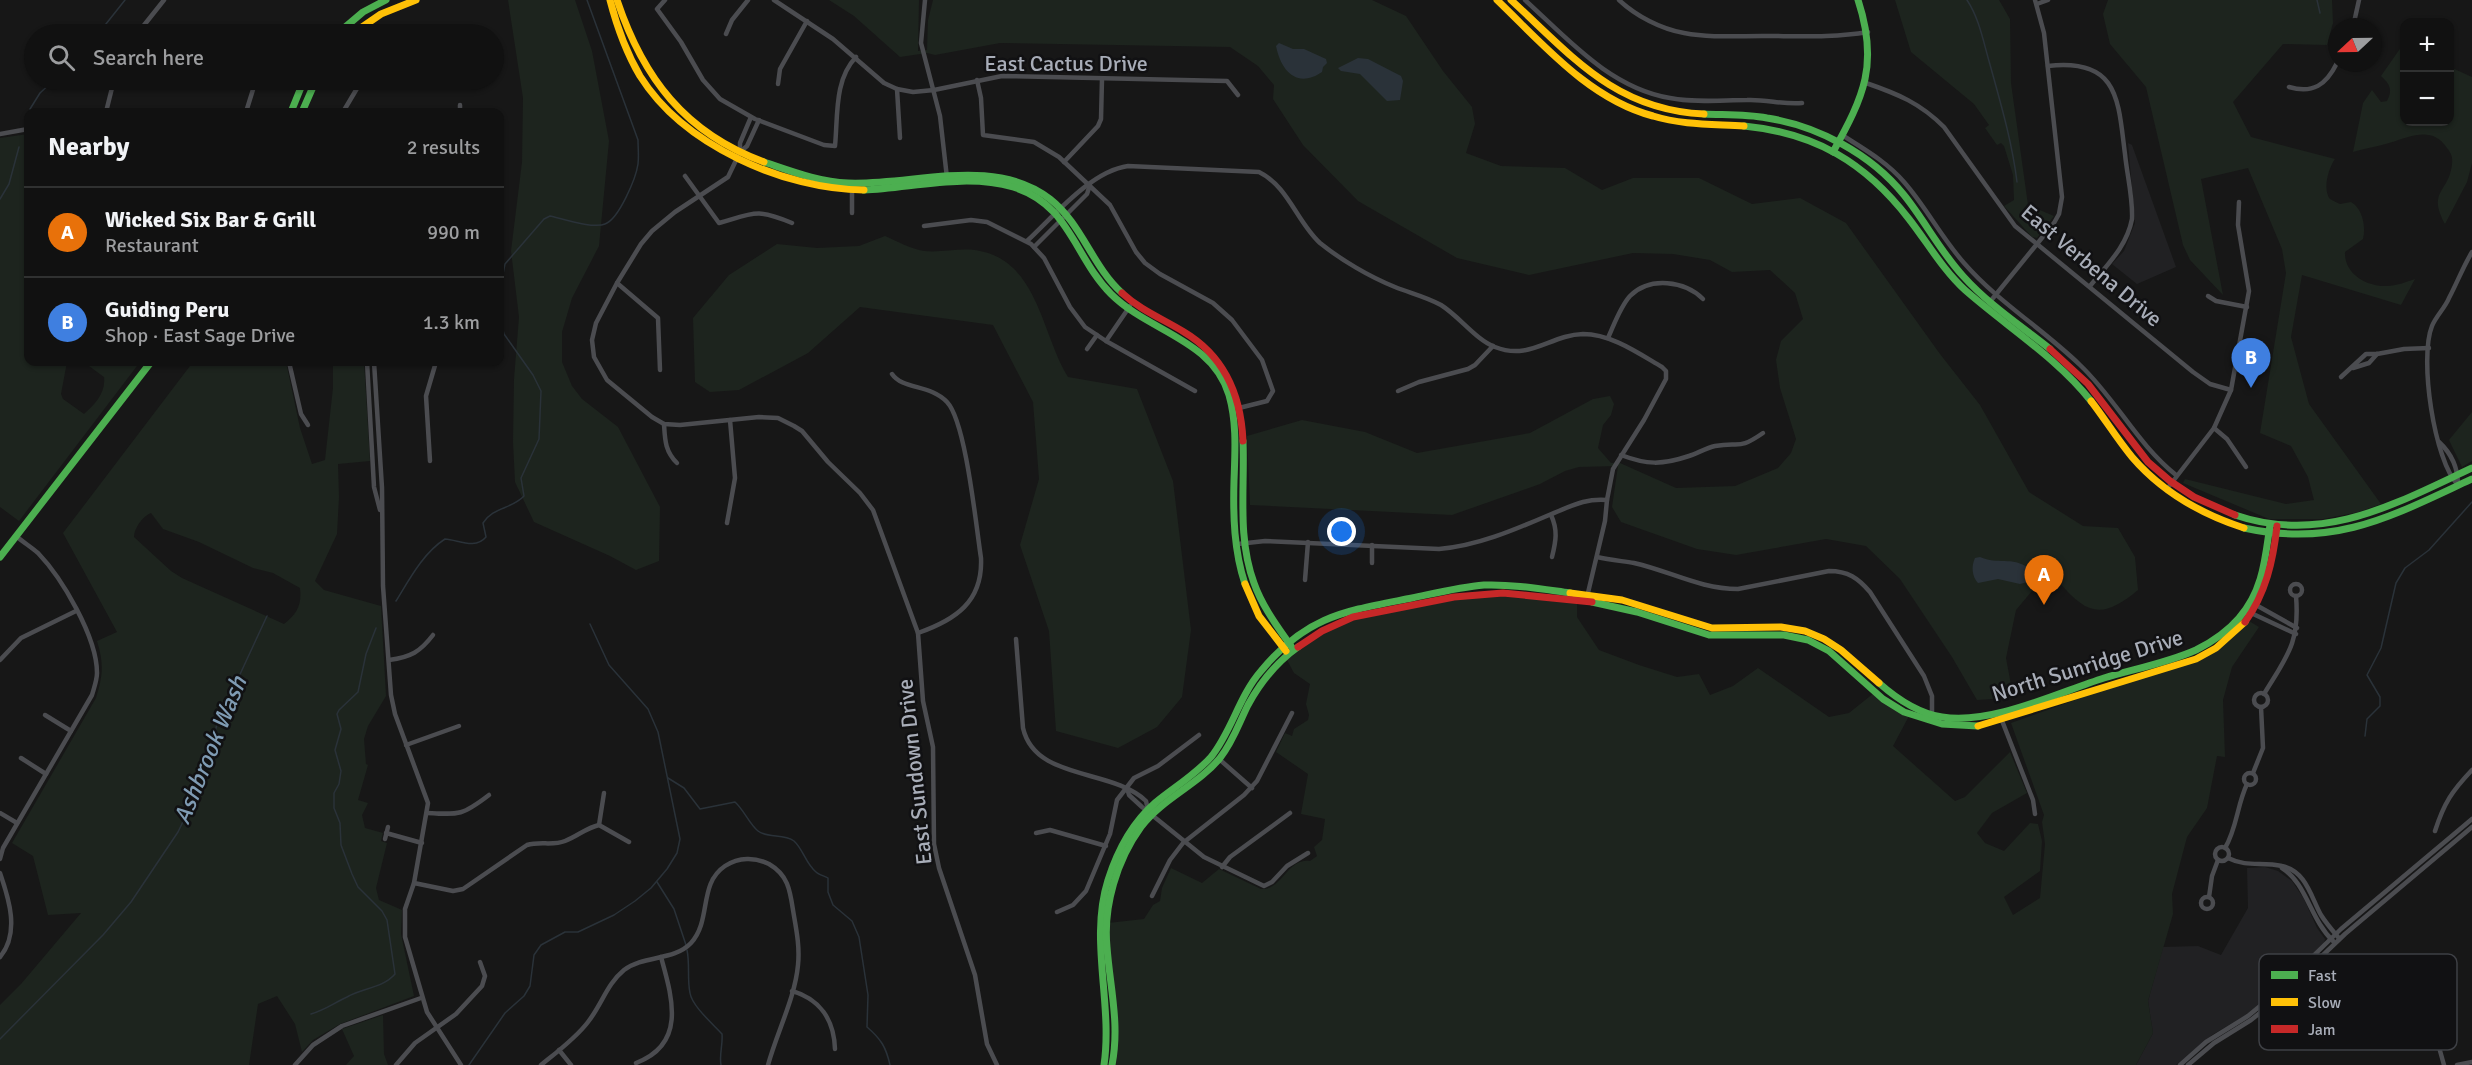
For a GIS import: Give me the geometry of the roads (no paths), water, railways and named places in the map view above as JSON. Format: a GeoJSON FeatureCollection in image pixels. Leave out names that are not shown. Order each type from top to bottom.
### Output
{"type":"FeatureCollection","features":[{"type":"Feature","properties":{"kind":"street"},"geometry":{"type":"LineString","coordinates":[[145,24],[164,0]]}},
{"type":"Feature","properties":{"kind":"street"},"geometry":{"type":"LineString","coordinates":[[349,24],[363,12],[388,0],[394,8]]}},
{"type":"Feature","properties":{"kind":"street"},"geometry":{"type":"LineString","coordinates":[[364,24],[394,8],[416,0]]}},
{"type":"Feature","properties":{"kind":"street"},"geometry":{"type":"LineString","coordinates":[[609,0],[626,50],[636,70],[655,96],[682,124],[706,141],[805,185],[852,190],[985,176],[1015,181],[1049,197],[1062,214],[1079,228],[1109,279],[1131,305],[1185,330],[1208,349],[1228,377],[1243,432],[1241,543],[1243,577],[1251,601],[1289,649]]}},
{"type":"Feature","properties":{"kind":"street"},"geometry":{"type":"LineString","coordinates":[[617,0],[631,43],[658,87],[683,114],[738,154],[839,183],[946,181]]}},
{"type":"Feature","properties":{"kind":"street"},"geometry":{"type":"LineString","coordinates":[[664,0],[657,9],[713,92],[751,117],[815,142],[835,146],[840,90],[846,70],[856,57]]}},
{"type":"Feature","properties":{"kind":"street"},"geometry":{"type":"LineString","coordinates":[[726,34],[732,20],[748,0]]}},
{"type":"Feature","properties":{"kind":"street"},"geometry":{"type":"LineString","coordinates":[[774,0],[856,57],[884,83],[897,89],[900,138]]}},
{"type":"Feature","properties":{"kind":"street"},"geometry":{"type":"LineString","coordinates":[[925,0],[921,43],[940,116],[946,181]]}},
{"type":"Feature","properties":{"kind":"street"},"geometry":{"type":"LineString","coordinates":[[1497,0],[1583,79],[1631,109],[1683,123],[1773,130],[1799,137],[1833,152],[1878,183],[1905,212],[1950,274],[2082,366],[2143,444],[2160,463],[2176,475]]}},
{"type":"Feature","properties":{"kind":"street"},"geometry":{"type":"LineString","coordinates":[[1511,0],[1590,72],[1620,93],[1655,107],[1687,114],[1738,115],[1775,119],[1840,139],[1903,194],[1963,276],[2079,387],[2129,453],[2154,479],[2218,509],[2273,526],[2329,524],[2360,517],[2472,468]]}},
{"type":"Feature","properties":{"kind":"street"},"geometry":{"type":"LineString","coordinates":[[1525,0],[1597,65],[1617,80],[1636,89],[1685,100],[1802,103]]}},
{"type":"Feature","properties":{"kind":"street"},"geometry":{"type":"LineString","coordinates":[[1619,0],[1634,12],[1658,25],[1682,33],[1711,36],[1842,36],[1868,32]]}},
{"type":"Feature","properties":{"kind":"street"},"geometry":{"type":"LineString","coordinates":[[1833,152],[1856,110],[1866,82],[1870,60],[1868,32],[1858,0]]}},
{"type":"Feature","properties":{"kind":"street"},"geometry":{"type":"LineString","coordinates":[[1991,301],[2059,214],[2062,197],[2048,66],[2044,33],[2036,2],[2048,0]]}},
{"type":"Feature","properties":{"kind":"street"},"geometry":{"type":"LineString","coordinates":[[2355,18],[2359,0]]}},
{"type":"Feature","properties":{"kind":"street"},"geometry":{"type":"LineString","coordinates":[[778,84],[780,69],[807,21]]}},
{"type":"Feature","properties":{"kind":"street"},"geometry":{"type":"LineString","coordinates":[[2048,66],[2076,65],[2096,72],[2108,83],[2118,103],[2132,219],[2128,234],[2119,250],[2090,286]]}},
{"type":"Feature","properties":{"kind":"street"},"geometry":{"type":"LineString","coordinates":[[2289,87],[2302,91],[2316,87],[2328,78],[2332,72]]}},
{"type":"Feature","properties":{"kind":"street","name":"East Cactus Drive"},"geometry":{"type":"LineString","coordinates":[[897,89],[913,92],[933,90],[1002,76],[1227,81],[1238,95]]}},
{"type":"Feature","properties":{"kind":"street"},"geometry":{"type":"LineString","coordinates":[[1064,162],[1098,126],[1101,119],[1102,79]]}},
{"type":"Feature","properties":{"kind":"street"},"geometry":{"type":"LineString","coordinates":[[977,80],[981,98],[982,135],[1034,142],[1051,150],[1110,205],[1144,263],[1213,303],[1242,331],[1264,364],[1273,393],[1267,401],[1236,409]]}},
{"type":"Feature","properties":{"kind":"street","name":"East Verbena Drive"},"geometry":{"type":"LineString","coordinates":[[1866,82],[1905,96],[1935,118],[1944,127],[2006,216],[2036,246],[2090,286],[2193,372],[2210,384],[2230,390]]}},
{"type":"Feature","properties":{"kind":"street"},"geometry":{"type":"LineString","coordinates":[[107,108],[112,90]]}},
{"type":"Feature","properties":{"kind":"street"},"geometry":{"type":"LineString","coordinates":[[247,108],[253,90]]}},
{"type":"Feature","properties":{"kind":"street"},"geometry":{"type":"LineString","coordinates":[[293,108],[300,90]]}},
{"type":"Feature","properties":{"kind":"street"},"geometry":{"type":"LineString","coordinates":[[299,108],[302,90]]}},
{"type":"Feature","properties":{"kind":"street"},"geometry":{"type":"LineString","coordinates":[[303,108],[311,90]]}},
{"type":"Feature","properties":{"kind":"street"},"geometry":{"type":"LineString","coordinates":[[345,108],[356,90]]}},
{"type":"Feature","properties":{"kind":"street"},"geometry":{"type":"LineString","coordinates":[[677,463],[670,456],[665,445],[664,424],[607,380],[594,357],[593,332],[617,283],[652,231],[728,177],[751,117]]}},
{"type":"Feature","properties":{"kind":"street"},"geometry":{"type":"LineString","coordinates":[[738,154],[747,146],[759,120]]}},
{"type":"Feature","properties":{"kind":"street"},"geometry":{"type":"LineString","coordinates":[[0,134],[24,130]]}},
{"type":"Feature","properties":{"kind":"street"},"geometry":{"type":"LineString","coordinates":[[1034,247],[1081,189],[1090,185],[1107,170],[1128,166],[1258,172],[1277,184],[1303,224],[1323,246],[1392,286],[1442,306],[1493,346],[1514,352],[1527,351],[1576,335],[1595,335],[1608,338],[1642,355],[1666,371],[1666,379],[1613,469],[1606,500],[1605,521],[1587,599]]}},
{"type":"Feature","properties":{"kind":"street"},"geometry":{"type":"LineString","coordinates":[[685,176],[719,224],[753,212],[773,215],[792,223]]}},
{"type":"Feature","properties":{"kind":"street"},"geometry":{"type":"LineString","coordinates":[[852,190],[852,213]]}},
{"type":"Feature","properties":{"kind":"street"},"geometry":{"type":"LineString","coordinates":[[2168,485],[2214,428],[2230,390],[2247,307],[2247,275],[2238,225],[2239,202]]}},
{"type":"Feature","properties":{"kind":"street"},"geometry":{"type":"LineString","coordinates":[[1027,242],[1062,214]]}},
{"type":"Feature","properties":{"kind":"street"},"geometry":{"type":"LineString","coordinates":[[924,226],[971,220],[987,222],[1027,242],[1044,258],[1070,307],[1085,327],[1106,342],[1195,391]]}},
{"type":"Feature","properties":{"kind":"street"},"geometry":{"type":"LineString","coordinates":[[2458,485],[2450,478],[2441,455],[2427,387],[2428,348],[2432,325],[2451,296],[2472,252]]}},
{"type":"Feature","properties":{"kind":"street"},"geometry":{"type":"LineString","coordinates":[[617,283],[658,318],[660,370]]}},
{"type":"Feature","properties":{"kind":"street"},"geometry":{"type":"LineString","coordinates":[[1608,338],[1626,302],[1644,287],[1658,283],[1689,287],[1703,299]]}},
{"type":"Feature","properties":{"kind":"street"},"geometry":{"type":"LineString","coordinates":[[2208,296],[2216,301],[2247,307]]}},
{"type":"Feature","properties":{"kind":"street"},"geometry":{"type":"LineString","coordinates":[[1106,342],[1131,305]]}},
{"type":"Feature","properties":{"kind":"street"},"geometry":{"type":"LineString","coordinates":[[1087,349],[1097,335]]}},
{"type":"Feature","properties":{"kind":"street"},"geometry":{"type":"LineString","coordinates":[[1398,391],[1419,382],[1468,369],[1493,346]]}},
{"type":"Feature","properties":{"kind":"street"},"geometry":{"type":"LineString","coordinates":[[2341,377],[2353,368],[2369,363],[2376,354],[2428,348]]}},
{"type":"Feature","properties":{"kind":"street"},"geometry":{"type":"LineString","coordinates":[[0,556],[148,366]]}},
{"type":"Feature","properties":{"kind":"street"},"geometry":{"type":"LineString","coordinates":[[290,366],[301,414],[308,425]]}},
{"type":"Feature","properties":{"kind":"street"},"geometry":{"type":"LineString","coordinates":[[367,366],[374,487],[381,516]]}},
{"type":"Feature","properties":{"kind":"street"},"geometry":{"type":"LineString","coordinates":[[374,366],[382,488],[385,614],[395,714],[426,794],[427,813],[422,843],[414,883],[405,909],[405,937],[422,998],[437,1029],[461,1065]]}},
{"type":"Feature","properties":{"kind":"street"},"geometry":{"type":"LineString","coordinates":[[430,460],[426,396],[435,366]]}},
{"type":"Feature","properties":{"kind":"street"},"geometry":{"type":"LineString","coordinates":[[892,374],[901,383],[922,387],[940,395],[956,416],[981,558],[980,579],[966,607],[941,625],[918,633]]}},
{"type":"Feature","properties":{"kind":"street","name":"East Sundown Drive"},"geometry":{"type":"LineString","coordinates":[[664,424],[680,425],[759,417],[778,418],[802,431],[840,475],[860,493],[878,519],[918,633],[922,701],[933,747],[934,844],[939,868],[975,975],[987,1044],[996,1065]]}},
{"type":"Feature","properties":{"kind":"street"},"geometry":{"type":"LineString","coordinates":[[727,523],[735,478],[730,420]]}},
{"type":"Feature","properties":{"kind":"street"},"geometry":{"type":"LineString","coordinates":[[2214,428],[2227,439],[2246,466]]}},
{"type":"Feature","properties":{"kind":"street"},"geometry":{"type":"LineString","coordinates":[[1621,455],[1647,464],[1657,463],[1688,457],[1714,446],[1746,445],[1763,434]]}},
{"type":"Feature","properties":{"kind":"street"},"geometry":{"type":"LineString","coordinates":[[2439,442],[2450,453],[2458,474],[2458,485]]}},
{"type":"Feature","properties":{"kind":"street"},"geometry":{"type":"LineString","coordinates":[[2168,485],[2197,509],[2216,518],[2272,536],[2331,533],[2365,526],[2472,479]]}},
{"type":"Feature","properties":{"kind":"street"},"geometry":{"type":"LineString","coordinates":[[1241,543],[1265,541],[1439,549],[1462,547],[1551,515],[1575,502],[1606,500]]}},
{"type":"Feature","properties":{"kind":"street"},"geometry":{"type":"LineString","coordinates":[[1551,515],[1556,527],[1557,539],[1552,557]]}},
{"type":"Feature","properties":{"kind":"street","name":"North Sunridge Drive"},"geometry":{"type":"LineString","coordinates":[[1931,718],[2001,716],[2043,707],[2196,659],[2225,643],[2254,604],[2273,526]]}},
{"type":"Feature","properties":{"kind":"street"},"geometry":{"type":"LineString","coordinates":[[0,859],[3,848],[17,823],[92,695],[97,674],[94,654],[76,611],[50,568],[37,552],[16,536]]}},
{"type":"Feature","properties":{"kind":"street"},"geometry":{"type":"LineString","coordinates":[[1305,580],[1308,542]]}},
{"type":"Feature","properties":{"kind":"street"},"geometry":{"type":"LineString","coordinates":[[1372,545],[1372,563]]}},
{"type":"Feature","properties":{"kind":"street"},"geometry":{"type":"LineString","coordinates":[[1597,556],[1635,563],[1703,586],[1724,589],[1738,589],[1829,571],[1840,571],[1850,575],[1861,581],[1870,592],[1924,676],[1932,696],[1931,718]]}},
{"type":"Feature","properties":{"kind":"street","name":"North Sunridge Drive"},"geometry":{"type":"LineString","coordinates":[[1104,1065],[1109,1038],[1099,943],[1100,909],[1108,878],[1130,832],[1212,755],[1255,677],[1289,649],[1353,617],[1484,593],[1587,599],[1633,610],[1687,630],[1710,635],[1778,635],[1808,640],[1834,654],[1883,699],[1899,710],[1931,718],[1957,728],[1981,726],[2041,699],[2195,652],[2249,611]]}},
{"type":"Feature","properties":{"kind":"street"},"geometry":{"type":"LineString","coordinates":[[2264,694],[2289,653],[2296,634],[2296,596]]}},
{"type":"Feature","properties":{"kind":"street"},"geometry":{"type":"LineString","coordinates":[[2254,604],[2297,627]]}},
{"type":"Feature","properties":{"kind":"street"},"geometry":{"type":"LineString","coordinates":[[0,660],[21,638],[76,611]]}},
{"type":"Feature","properties":{"kind":"street"},"geometry":{"type":"LineString","coordinates":[[2249,611],[2296,634]]}},
{"type":"Feature","properties":{"kind":"street"},"geometry":{"type":"LineString","coordinates":[[389,660],[416,654],[433,635]]}},
{"type":"Feature","properties":{"kind":"street"},"geometry":{"type":"LineString","coordinates":[[1016,639],[1023,728],[1029,745],[1041,758],[1053,764],[1094,775],[1127,788],[1146,801],[1150,812]]}},
{"type":"Feature","properties":{"kind":"street","name":"North Sunridge Drive"},"geometry":{"type":"LineString","coordinates":[[1112,1065],[1117,1027],[1105,938],[1108,907],[1116,880],[1150,812],[1219,759],[1267,675],[1289,649]]}},
{"type":"Feature","properties":{"kind":"street"},"geometry":{"type":"LineString","coordinates":[[2253,773],[2263,748],[2260,707],[2256,705],[2254,698],[2257,694],[2264,694]]}},
{"type":"Feature","properties":{"kind":"street"},"geometry":{"type":"LineString","coordinates":[[2260,707],[2267,703],[2268,699],[2264,694]]}},
{"type":"Feature","properties":{"kind":"street"},"geometry":{"type":"LineString","coordinates":[[2041,699],[2043,707]]}},
{"type":"Feature","properties":{"kind":"street"},"geometry":{"type":"LineString","coordinates":[[1152,896],[1170,860],[1184,842],[1252,788],[1292,713]]}},
{"type":"Feature","properties":{"kind":"street"},"geometry":{"type":"LineString","coordinates":[[45,715],[71,731]]}},
{"type":"Feature","properties":{"kind":"street"},"geometry":{"type":"LineString","coordinates":[[2001,716],[2033,800],[2035,814]]}},
{"type":"Feature","properties":{"kind":"street"},"geometry":{"type":"LineString","coordinates":[[406,745],[459,726]]}},
{"type":"Feature","properties":{"kind":"street"},"geometry":{"type":"LineString","coordinates":[[1057,912],[1073,905],[1086,891],[1106,846],[1117,800],[1134,778],[1158,766],[1198,735]]}},
{"type":"Feature","properties":{"kind":"street"},"geometry":{"type":"LineString","coordinates":[[21,758],[46,774]]}},
{"type":"Feature","properties":{"kind":"street"},"geometry":{"type":"LineString","coordinates":[[1219,759],[1252,788]]}},
{"type":"Feature","properties":{"kind":"street"},"geometry":{"type":"LineString","coordinates":[[2435,831],[2443,805],[2472,770]]}},
{"type":"Feature","properties":{"kind":"street"},"geometry":{"type":"LineString","coordinates":[[2247,784],[2245,776],[2247,773],[2253,773]]}},
{"type":"Feature","properties":{"kind":"street"},"geometry":{"type":"LineString","coordinates":[[2247,784],[2251,785],[2255,782],[2256,778],[2253,773]]}},
{"type":"Feature","properties":{"kind":"street"},"geometry":{"type":"LineString","coordinates":[[2209,897],[2211,876],[2218,860],[2217,850],[2225,848],[2234,834],[2241,796],[2247,784]]}},
{"type":"Feature","properties":{"kind":"street"},"geometry":{"type":"LineString","coordinates":[[1127,788],[1136,801],[1184,842],[1222,867],[1264,886],[1272,882],[1287,866],[1308,853]]}},
{"type":"Feature","properties":{"kind":"street"},"geometry":{"type":"LineString","coordinates":[[599,825],[604,793]]}},
{"type":"Feature","properties":{"kind":"street"},"geometry":{"type":"LineString","coordinates":[[427,813],[461,814],[489,795]]}},
{"type":"Feature","properties":{"kind":"street"},"geometry":{"type":"LineString","coordinates":[[1136,801],[1141,796]]}},
{"type":"Feature","properties":{"kind":"street"},"geometry":{"type":"LineString","coordinates":[[0,813],[17,823]]}},
{"type":"Feature","properties":{"kind":"street"},"geometry":{"type":"LineString","coordinates":[[1222,867],[1230,857],[1290,813]]}},
{"type":"Feature","properties":{"kind":"street"},"geometry":{"type":"LineString","coordinates":[[2321,954],[2472,819]]}},
{"type":"Feature","properties":{"kind":"street"},"geometry":{"type":"LineString","coordinates":[[414,883],[453,891],[464,889],[527,845],[538,842],[565,841],[587,828],[599,825],[629,842]]}},
{"type":"Feature","properties":{"kind":"street"},"geometry":{"type":"LineString","coordinates":[[2338,937],[2472,827]]}},
{"type":"Feature","properties":{"kind":"street"},"geometry":{"type":"LineString","coordinates":[[385,839],[387,830],[422,843]]}},
{"type":"Feature","properties":{"kind":"street"},"geometry":{"type":"LineString","coordinates":[[1036,833],[1050,830],[1106,846]]}},
{"type":"Feature","properties":{"kind":"street"},"geometry":{"type":"LineString","coordinates":[[2225,848],[2228,858]]}},
{"type":"Feature","properties":{"kind":"street"},"geometry":{"type":"LineString","coordinates":[[2218,860],[2224,861],[2228,858],[2247,865],[2277,865],[2292,869],[2308,885],[2322,916],[2338,937]]}},
{"type":"Feature","properties":{"kind":"street"},"geometry":{"type":"LineString","coordinates":[[541,1065],[586,1025],[617,976],[633,965],[683,949],[699,933],[707,891],[717,872],[728,864],[745,859],[764,861],[783,875],[790,889],[798,948],[798,965],[792,991],[768,1065]]}},
{"type":"Feature","properties":{"kind":"street"},"geometry":{"type":"LineString","coordinates":[[2277,865],[2290,873],[2315,920],[2333,942]]}},
{"type":"Feature","properties":{"kind":"street"},"geometry":{"type":"LineString","coordinates":[[0,873],[6,892],[11,925],[11,935],[0,957]]}},
{"type":"Feature","properties":{"kind":"street"},"geometry":{"type":"LineString","coordinates":[[636,1063],[656,1050],[668,1035],[671,1026],[673,1003],[661,957]]}},
{"type":"Feature","properties":{"kind":"street"},"geometry":{"type":"LineString","coordinates":[[396,1065],[415,1043],[456,1014],[482,986],[485,976],[480,962]]}},
{"type":"Feature","properties":{"kind":"street"},"geometry":{"type":"LineString","coordinates":[[792,991],[809,997],[820,1005],[831,1024],[835,1049]]}},
{"type":"Feature","properties":{"kind":"street"},"geometry":{"type":"LineString","coordinates":[[295,1065],[313,1045],[342,1026],[422,998]]}},
{"type":"Feature","properties":{"kind":"street"},"geometry":{"type":"LineString","coordinates":[[2180,1065],[2207,1044],[2259,1014]]}},
{"type":"Feature","properties":{"kind":"street"},"geometry":{"type":"LineString","coordinates":[[2188,1065],[2207,1044]]}},
{"type":"Feature","properties":{"kind":"street"},"geometry":{"type":"LineString","coordinates":[[559,1050],[571,1065]]}},
{"type":"Feature","properties":{"kind":"street"},"geometry":{"type":"LineString","coordinates":[[2440,1050],[2444,1065]]}},
{"type":"Feature","properties":{"kind":"street"},"geometry":{"type":"LineString","coordinates":[[2457,1065],[2472,1062]]}},
{"type":"Feature","properties":{"kind":"waterway"},"geometry":{"type":"LineString","coordinates":[[106,24],[125,0]]}},
{"type":"Feature","properties":{"kind":"waterway"},"geometry":{"type":"LineString","coordinates":[[504,269],[505,264],[544,219],[550,216],[586,224],[600,225],[610,221],[621,207],[637,170],[638,140],[587,0]]}},
{"type":"Feature","properties":{"kind":"waterway"},"geometry":{"type":"LineString","coordinates":[[1967,0],[1983,37],[2005,121],[2017,182]]}},
{"type":"Feature","properties":{"kind":"waterway"},"geometry":{"type":"LineString","coordinates":[[2317,0],[2320,13]]}},
{"type":"Feature","properties":{"kind":"waterway"},"geometry":{"type":"LineString","coordinates":[[31,108],[43,90]]}},
{"type":"Feature","properties":{"kind":"waterway"},"geometry":{"type":"LineString","coordinates":[[0,199],[9,184],[19,147]]}},
{"type":"Feature","properties":{"kind":"waterway"},"geometry":{"type":"LineString","coordinates":[[396,601],[417,567],[437,545],[445,539],[472,544],[482,541],[486,537],[483,523],[487,518],[524,496],[521,478],[539,439],[541,391],[533,375],[504,334]]}},
{"type":"Feature","properties":{"kind":"waterway"},"geometry":{"type":"LineString","coordinates":[[2365,736],[2367,719],[2380,706],[2380,697],[2367,675],[2381,648],[2396,583],[2405,568],[2429,550],[2472,502]]}},
{"type":"Feature","properties":{"kind":"waterway","name":"Ashbrook Wash"},"geometry":{"type":"LineString","coordinates":[[0,1039],[103,935],[131,902],[178,832],[203,780],[217,724],[267,616]]}},
{"type":"Feature","properties":{"kind":"waterway"},"geometry":{"type":"LineString","coordinates":[[469,1065],[505,1013],[524,996],[530,986],[534,955],[541,945],[565,932],[578,932],[614,915],[635,901],[651,888],[677,853],[680,839],[658,732],[648,709],[609,665],[590,624]]}},
{"type":"Feature","properties":{"kind":"waterway"},"geometry":{"type":"LineString","coordinates":[[311,1014],[353,994],[379,985],[395,974],[387,920],[382,911],[358,887],[341,845],[340,823],[334,808],[334,793],[339,784],[341,771],[335,750],[341,729],[337,714],[358,692],[366,654],[376,628]]}},
{"type":"Feature","properties":{"kind":"waterway"},"geometry":{"type":"LineString","coordinates":[[668,778],[684,788],[700,809],[735,802],[758,831],[794,841],[813,869],[828,878],[828,892],[833,905],[852,921],[859,937],[868,995],[867,1027],[882,1044],[890,1065]]}},
{"type":"Feature","properties":{"kind":"waterway"},"geometry":{"type":"LineString","coordinates":[[657,882],[674,909],[686,945]]}},
{"type":"Feature","properties":{"kind":"waterway"},"geometry":{"type":"LineString","coordinates":[[687,950],[689,988],[692,998],[722,1034],[721,1065]]}},
{"type":"Feature","properties":{"kind":"place","name":"Guiding Peru"},"geometry":{"type":"Point","coordinates":[2251,388]}},
{"type":"Feature","properties":{"kind":"place","name":"Wicked Six Bar & Grill"},"geometry":{"type":"Point","coordinates":[2044,605]}}]}
